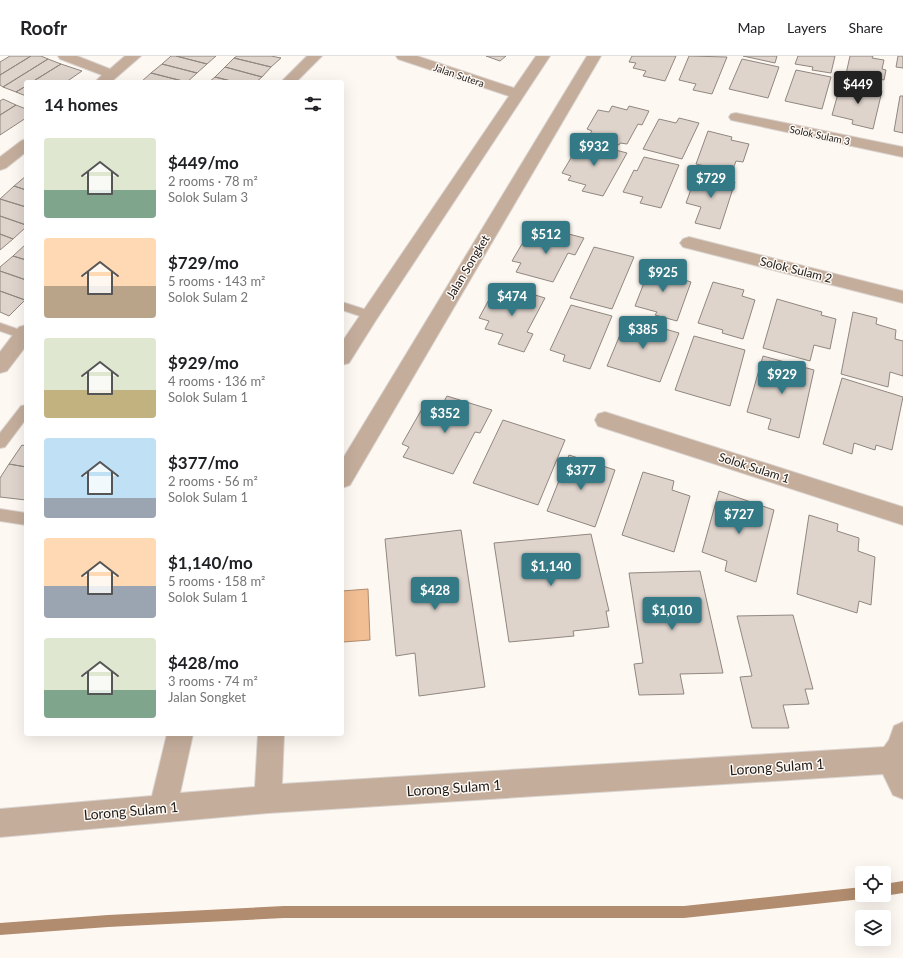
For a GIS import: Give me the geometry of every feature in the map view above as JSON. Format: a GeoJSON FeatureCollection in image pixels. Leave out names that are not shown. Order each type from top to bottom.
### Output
{"type":"FeatureCollection","features":[{"type":"Feature","properties":{"kind":"street"},"geometry":{"type":"LineString","coordinates":[[65,56],[107,78],[134,56]]}},
{"type":"Feature","properties":{"kind":"street"},"geometry":{"type":"LineString","coordinates":[[290,80],[315,56]]}},
{"type":"Feature","properties":{"kind":"street","name":"Jalan Sutera"},"geometry":{"type":"LineString","coordinates":[[403,56],[516,94]]}},
{"type":"Feature","properties":{"kind":"street"},"geometry":{"type":"LineString","coordinates":[[344,355],[516,94],[543,56]]}},
{"type":"Feature","properties":{"kind":"street","name":"Jalan Songket"},"geometry":{"type":"LineString","coordinates":[[344,476],[594,56]]}},
{"type":"Feature","properties":{"kind":"street","name":"Solok Sulam 3"},"geometry":{"type":"LineString","coordinates":[[736,117],[903,152]]}},
{"type":"Feature","properties":{"kind":"street"},"geometry":{"type":"LineString","coordinates":[[0,165],[24,146]]}},
{"type":"Feature","properties":{"kind":"street","name":"Solok Sulam 2"},"geometry":{"type":"LineString","coordinates":[[689,243],[903,297]]}},
{"type":"Feature","properties":{"kind":"street"},"geometry":{"type":"LineString","coordinates":[[0,366],[24,334]]}},
{"type":"Feature","properties":{"kind":"street","name":"Solok Sulam 1"},"geometry":{"type":"LineString","coordinates":[[605,420],[903,516]]}},
{"type":"Feature","properties":{"kind":"street"},"geometry":{"type":"LineString","coordinates":[[163,808],[180,736]]}},
{"type":"Feature","properties":{"kind":"street"},"geometry":{"type":"LineString","coordinates":[[268,799],[271,736]]}},
{"type":"Feature","properties":{"kind":"street"},"geometry":{"type":"LineString","coordinates":[[898,747],[903,785]]}},
{"type":"Feature","properties":{"kind":"street","name":"Lorong Sulam 1"},"geometry":{"type":"LineString","coordinates":[[0,823],[268,799],[898,747]]}},
{"type":"Feature","properties":{"kind":"lane"},"geometry":{"type":"LineString","coordinates":[[344,307],[369,315]]}},
{"type":"Feature","properties":{"kind":"lane"},"geometry":{"type":"LineString","coordinates":[[0,327],[24,333]]}},
{"type":"Feature","properties":{"kind":"lane"},"geometry":{"type":"LineString","coordinates":[[0,443],[24,413]]}},
{"type":"Feature","properties":{"kind":"lane"},"geometry":{"type":"LineString","coordinates":[[0,515],[24,519]]}},
{"type":"Feature","properties":{"kind":"shaded area"},"geometry":{"type":"Polygon","coordinates":[[[368,589],[370,640],[344,642],[344,591],[368,589]]]}},
{"type":"Feature","properties":{"kind":"building"},"geometry":{"type":"Polygon","coordinates":[[[10,56],[31,56],[0,75],[0,62],[10,56]]]}},
{"type":"Feature","properties":{"kind":"building"},"geometry":{"type":"Polygon","coordinates":[[[31,56],[41,56],[48,59],[3,87],[0,85],[0,75],[31,56]]]}},
{"type":"Feature","properties":{"kind":"building"},"geometry":{"type":"Polygon","coordinates":[[[171,56],[207,64],[197,73],[162,64],[171,56]]]}},
{"type":"Feature","properties":{"kind":"building"},"geometry":{"type":"Polygon","coordinates":[[[176,56],[216,56],[207,64],[176,56]]]}},
{"type":"Feature","properties":{"kind":"building"},"geometry":{"type":"Polygon","coordinates":[[[237,56],[271,56],[281,58],[271,67],[234,58],[237,56]]]}},
{"type":"Feature","properties":{"kind":"building"},"geometry":{"type":"Polygon","coordinates":[[[486,56],[506,56],[500,61],[486,56]]]}},
{"type":"Feature","properties":{"kind":"building"},"geometry":{"type":"Polygon","coordinates":[[[632,56],[676,56],[665,81],[643,76],[646,71],[633,68],[636,63],[629,62],[632,56]]]}},
{"type":"Feature","properties":{"kind":"building"},"geometry":{"type":"Polygon","coordinates":[[[689,56],[727,57],[712,94],[693,90],[696,84],[679,80],[689,56]]]}},
{"type":"Feature","properties":{"kind":"building"},"geometry":{"type":"Polygon","coordinates":[[[743,56],[777,56],[775,63],[743,56]]]}},
{"type":"Feature","properties":{"kind":"building"},"geometry":{"type":"Polygon","coordinates":[[[798,56],[835,56],[831,73],[812,70],[813,67],[795,64],[798,56]]]}},
{"type":"Feature","properties":{"kind":"building"},"geometry":{"type":"Polygon","coordinates":[[[850,56],[873,56],[872,58],[884,60],[882,69],[886,70],[884,80],[879,79],[877,88],[848,82],[850,75],[846,74],[850,56]]]}},
{"type":"Feature","properties":{"kind":"building"},"geometry":{"type":"Polygon","coordinates":[[[898,56],[903,56],[903,68],[896,67],[898,56]]]}},
{"type":"Feature","properties":{"kind":"building"},"geometry":{"type":"Polygon","coordinates":[[[234,58],[271,67],[262,77],[225,67],[234,58]]]}},
{"type":"Feature","properties":{"kind":"building"},"geometry":{"type":"Polygon","coordinates":[[[48,59],[61,64],[35,80],[24,80],[24,87],[16,92],[3,87],[48,59]]]}},
{"type":"Feature","properties":{"kind":"building"},"geometry":{"type":"Polygon","coordinates":[[[742,59],[779,67],[768,98],[729,89],[742,59]]]}},
{"type":"Feature","properties":{"kind":"building"},"geometry":{"type":"Polygon","coordinates":[[[61,64],[82,71],[69,80],[35,80],[61,64]]]}},
{"type":"Feature","properties":{"kind":"building"},"geometry":{"type":"Polygon","coordinates":[[[162,64],[197,73],[189,80],[179,80],[151,73],[162,64]]]}},
{"type":"Feature","properties":{"kind":"building"},"geometry":{"type":"Polygon","coordinates":[[[225,67],[262,77],[258,80],[227,80],[215,77],[225,67]]]}},
{"type":"Feature","properties":{"kind":"building"},"geometry":{"type":"Polygon","coordinates":[[[796,70],[831,77],[822,109],[785,101],[796,70]]]}},
{"type":"Feature","properties":{"kind":"building"},"geometry":{"type":"Polygon","coordinates":[[[151,73],[178,80],[143,80],[151,73]]]}},
{"type":"Feature","properties":{"kind":"building"},"geometry":{"type":"Polygon","coordinates":[[[215,77],[227,80],[211,80],[215,77]]]}},
{"type":"Feature","properties":{"kind":"building"},"geometry":{"type":"Polygon","coordinates":[[[841,83],[882,91],[873,129],[852,124],[853,120],[832,115],[841,83]]]}},
{"type":"Feature","properties":{"kind":"building"},"geometry":{"type":"Polygon","coordinates":[[[24,87],[24,95],[16,92],[24,87]]]}},
{"type":"Feature","properties":{"kind":"building"},"geometry":{"type":"Polygon","coordinates":[[[900,96],[903,96],[903,133],[894,131],[900,96]]]}},
{"type":"Feature","properties":{"kind":"building"},"geometry":{"type":"Polygon","coordinates":[[[3,99],[16,105],[0,115],[0,101],[3,99]]]}},
{"type":"Feature","properties":{"kind":"building"},"geometry":{"type":"Polygon","coordinates":[[[16,105],[24,108],[24,119],[0,135],[0,115],[16,105]]]}},
{"type":"Feature","properties":{"kind":"building"},"geometry":{"type":"Polygon","coordinates":[[[612,106],[627,110],[629,106],[649,111],[642,125],[638,124],[627,144],[620,143],[619,145],[588,137],[592,131],[587,129],[598,110],[609,112],[612,106]]]}},
{"type":"Feature","properties":{"kind":"building"},"geometry":{"type":"Polygon","coordinates":[[[679,118],[699,123],[682,159],[643,149],[659,119],[676,123],[679,118]]]}},
{"type":"Feature","properties":{"kind":"building"},"geometry":{"type":"Polygon","coordinates":[[[708,131],[732,137],[731,140],[749,144],[743,162],[736,161],[732,172],[696,164],[708,131]]]}},
{"type":"Feature","properties":{"kind":"building"},"geometry":{"type":"Polygon","coordinates":[[[581,141],[627,153],[603,196],[582,191],[586,185],[568,180],[571,176],[562,173],[581,141]]]}},
{"type":"Feature","properties":{"kind":"building"},"geometry":{"type":"Polygon","coordinates":[[[644,157],[679,165],[661,208],[640,203],[643,197],[623,192],[634,170],[637,171],[644,157]]]}},
{"type":"Feature","properties":{"kind":"building"},"geometry":{"type":"Polygon","coordinates":[[[697,173],[735,182],[720,229],[695,223],[701,207],[686,203],[697,173]]]}},
{"type":"Feature","properties":{"kind":"building"},"geometry":{"type":"Polygon","coordinates":[[[24,178],[24,189],[14,186],[24,178]]]}},
{"type":"Feature","properties":{"kind":"building"},"geometry":{"type":"Polygon","coordinates":[[[14,186],[24,189],[24,206],[0,199],[14,186]]]}},
{"type":"Feature","properties":{"kind":"building"},"geometry":{"type":"Polygon","coordinates":[[[0,199],[24,206],[24,224],[0,216],[0,199]]]}},
{"type":"Feature","properties":{"kind":"building"},"geometry":{"type":"Polygon","coordinates":[[[0,216],[24,224],[24,229],[13,239],[0,234],[0,216]]]}},
{"type":"Feature","properties":{"kind":"building"},"geometry":{"type":"Polygon","coordinates":[[[539,232],[558,237],[561,232],[584,238],[575,255],[568,253],[553,282],[516,272],[521,263],[512,261],[526,237],[535,239],[539,232]]]}},
{"type":"Feature","properties":{"kind":"building"},"geometry":{"type":"Polygon","coordinates":[[[0,234],[13,239],[0,250],[0,234]]]}},
{"type":"Feature","properties":{"kind":"building"},"geometry":{"type":"Polygon","coordinates":[[[24,246],[24,259],[13,256],[24,246]]]}},
{"type":"Feature","properties":{"kind":"building"},"geometry":{"type":"Polygon","coordinates":[[[594,247],[634,257],[612,309],[570,298],[594,247]]]}},
{"type":"Feature","properties":{"kind":"building"},"geometry":{"type":"Polygon","coordinates":[[[13,256],[24,259],[24,279],[0,271],[0,267],[13,256]]]}},
{"type":"Feature","properties":{"kind":"building"},"geometry":{"type":"Polygon","coordinates":[[[651,265],[677,272],[675,277],[691,282],[677,321],[655,315],[657,312],[635,306],[651,265]]]}},
{"type":"Feature","properties":{"kind":"building"},"geometry":{"type":"Polygon","coordinates":[[[0,271],[24,279],[24,300],[0,291],[0,271]]]}},
{"type":"Feature","properties":{"kind":"building"},"geometry":{"type":"Polygon","coordinates":[[[713,282],[744,290],[742,296],[755,300],[743,339],[722,333],[723,330],[698,323],[713,282]]]}},
{"type":"Feature","properties":{"kind":"building"},"geometry":{"type":"Polygon","coordinates":[[[505,286],[545,298],[527,332],[533,334],[524,352],[498,344],[503,334],[485,329],[489,321],[479,318],[492,294],[499,296],[505,286]]]}},
{"type":"Feature","properties":{"kind":"building"},"geometry":{"type":"Polygon","coordinates":[[[0,291],[24,300],[9,316],[0,312],[0,291]]]}},
{"type":"Feature","properties":{"kind":"building"},"geometry":{"type":"Polygon","coordinates":[[[777,299],[822,312],[821,315],[836,319],[830,349],[814,345],[810,361],[763,348],[777,299]]]}},
{"type":"Feature","properties":{"kind":"building"},"geometry":{"type":"Polygon","coordinates":[[[571,305],[612,316],[590,369],[563,361],[565,355],[550,350],[571,305]]]}},
{"type":"Feature","properties":{"kind":"building"},"geometry":{"type":"Polygon","coordinates":[[[853,312],[877,318],[876,324],[896,330],[895,339],[903,341],[903,376],[890,372],[888,387],[841,374],[853,312]]]}},
{"type":"Feature","properties":{"kind":"building"},"geometry":{"type":"Polygon","coordinates":[[[627,318],[679,333],[660,382],[607,366],[627,318]]]}},
{"type":"Feature","properties":{"kind":"building"},"geometry":{"type":"Polygon","coordinates":[[[694,336],[745,350],[730,406],[675,390],[694,336]]]}},
{"type":"Feature","properties":{"kind":"building"},"geometry":{"type":"Polygon","coordinates":[[[763,356],[814,370],[799,438],[768,429],[771,419],[747,412],[763,356]]]}},
{"type":"Feature","properties":{"kind":"building"},"geometry":{"type":"Polygon","coordinates":[[[842,378],[903,397],[892,450],[876,445],[875,450],[854,443],[852,454],[823,444],[842,378]]]}},
{"type":"Feature","properties":{"kind":"building"},"geometry":{"type":"Polygon","coordinates":[[[447,396],[492,410],[480,433],[475,432],[453,474],[403,457],[409,447],[402,444],[423,407],[438,412],[447,396]]]}},
{"type":"Feature","properties":{"kind":"building"},"geometry":{"type":"Polygon","coordinates":[[[503,420],[565,440],[538,505],[473,483],[503,420]]]}},
{"type":"Feature","properties":{"kind":"building"},"geometry":{"type":"Polygon","coordinates":[[[22,445],[24,446],[24,467],[9,464],[22,445]]]}},
{"type":"Feature","properties":{"kind":"building"},"geometry":{"type":"Polygon","coordinates":[[[569,455],[615,470],[595,527],[547,511],[569,455]]]}},
{"type":"Feature","properties":{"kind":"building"},"geometry":{"type":"Polygon","coordinates":[[[9,464],[24,467],[24,500],[0,497],[0,478],[9,464]]]}},
{"type":"Feature","properties":{"kind":"building"},"geometry":{"type":"Polygon","coordinates":[[[643,472],[674,481],[672,490],[690,496],[674,552],[622,535],[643,472]]]}},
{"type":"Feature","properties":{"kind":"building"},"geometry":{"type":"Polygon","coordinates":[[[719,491],[774,510],[756,582],[725,571],[727,561],[702,552],[719,491]]]}},
{"type":"Feature","properties":{"kind":"building"},"geometry":{"type":"Polygon","coordinates":[[[809,515],[838,524],[837,531],[859,538],[858,551],[875,557],[871,605],[859,601],[857,613],[797,594],[809,515]]]}},
{"type":"Feature","properties":{"kind":"building"},"geometry":{"type":"Polygon","coordinates":[[[461,530],[485,687],[419,696],[415,653],[396,656],[385,539],[461,530]]]}},
{"type":"Feature","properties":{"kind":"building"},"geometry":{"type":"Polygon","coordinates":[[[591,534],[609,611],[606,611],[609,627],[573,631],[574,636],[509,642],[494,543],[591,534]]]}},
{"type":"Feature","properties":{"kind":"building"},"geometry":{"type":"Polygon","coordinates":[[[700,571],[723,673],[680,674],[684,694],[639,695],[634,664],[643,663],[629,573],[700,571]]]}},
{"type":"Feature","properties":{"kind":"building"},"geometry":{"type":"Polygon","coordinates":[[[793,615],[813,689],[805,689],[809,704],[783,705],[789,728],[752,728],[740,677],[752,676],[737,616],[793,615]]]}},
{"type":"Feature","properties":{"kind":"waterway"},"geometry":{"type":"LineString","coordinates":[[891,889],[903,887]]}},
{"type":"Feature","properties":{"kind":"waterway"},"geometry":{"type":"LineString","coordinates":[[0,929],[108,921],[284,912],[684,912],[855,894]]}}]}
